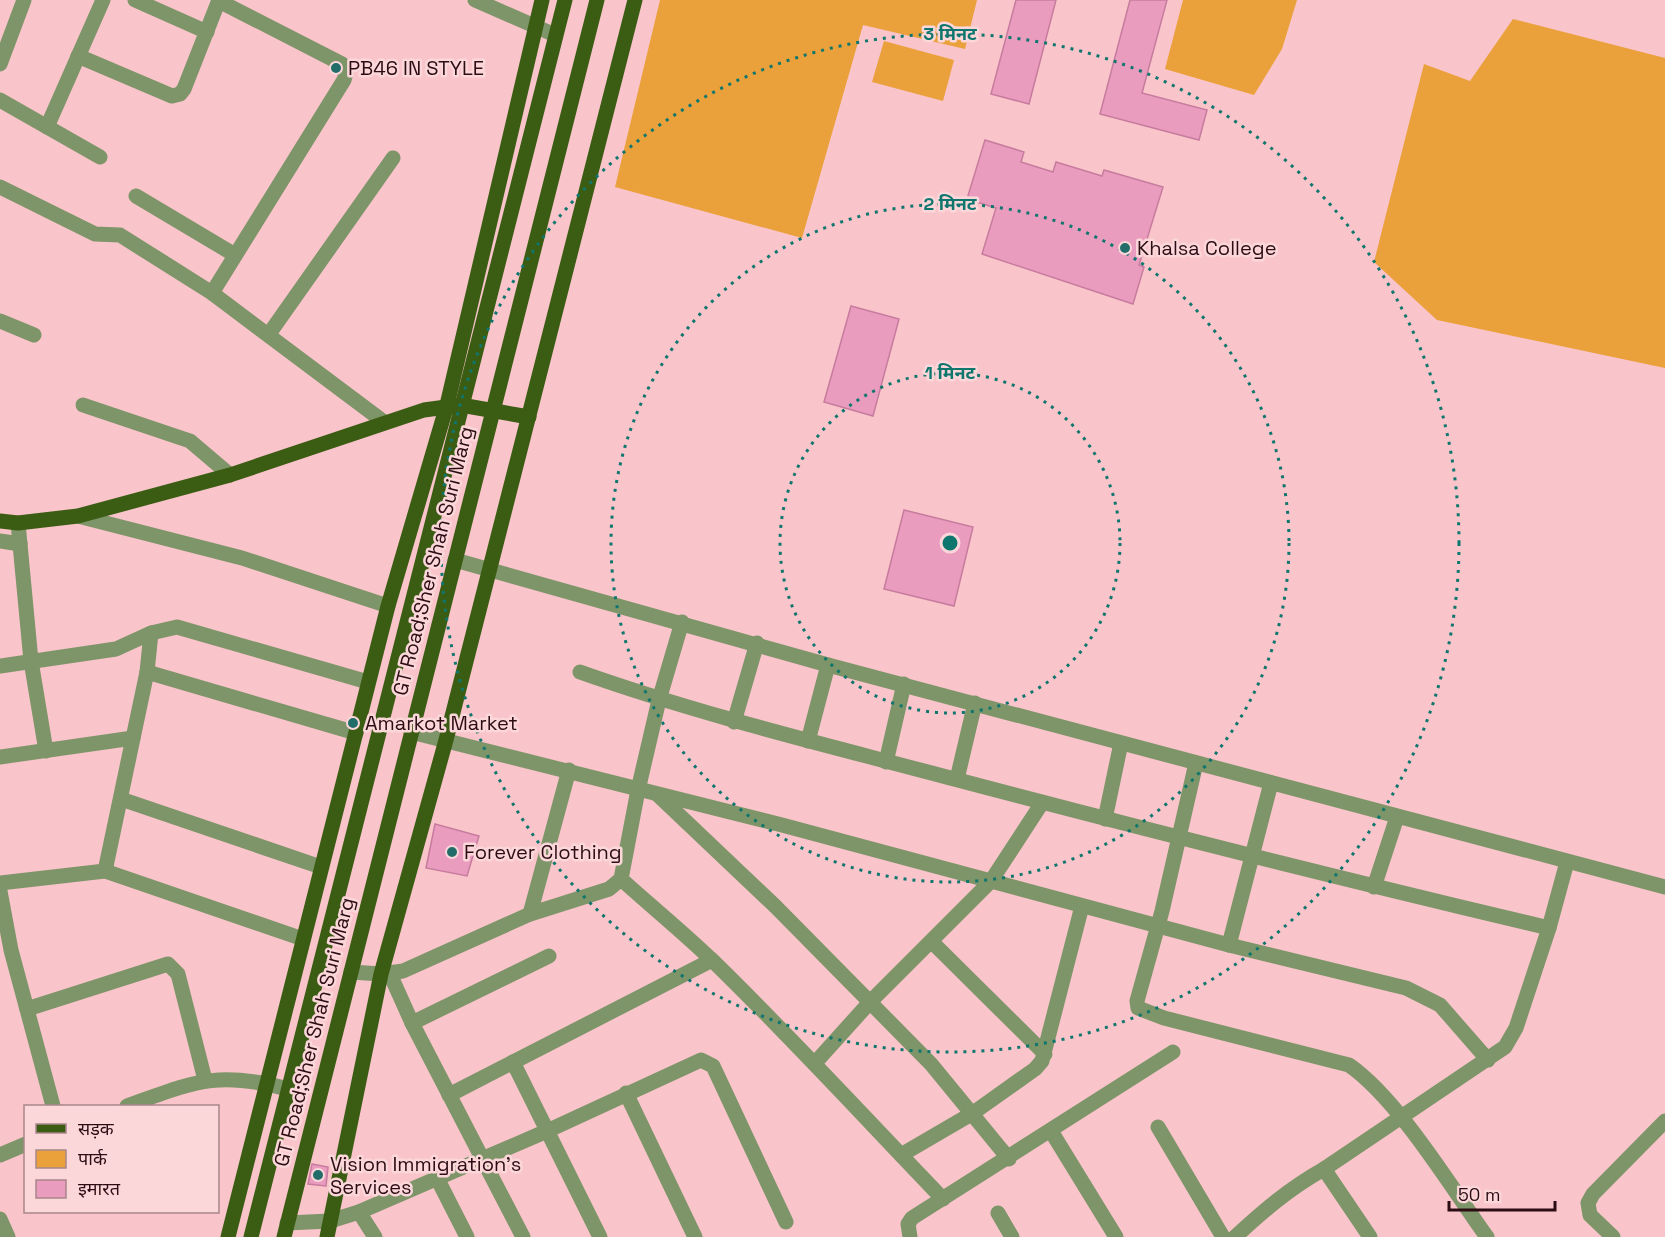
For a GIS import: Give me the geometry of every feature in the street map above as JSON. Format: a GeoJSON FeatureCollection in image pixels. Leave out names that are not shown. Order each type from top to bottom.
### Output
{"type":"FeatureCollection","features":[{"type":"Feature","properties":{"kind":"main road"},"geometry":{"type":"LineString","coordinates":[[228,1237],[388,606],[454,405],[542,0]]}},
{"type":"Feature","properties":{"kind":"main road","name":"GT Road;Sher Shah Suri Marg"},"geometry":{"type":"LineString","coordinates":[[251,1237],[454,405],[565,0]]}},
{"type":"Feature","properties":{"kind":"main road","name":"GT Road;Sher Shah Suri Marg"},"geometry":{"type":"LineString","coordinates":[[285,1230],[597,0]]}},
{"type":"Feature","properties":{"kind":"main road"},"geometry":{"type":"LineString","coordinates":[[327,1237],[386,974],[635,0]]}},
{"type":"Feature","properties":{"kind":"main road"},"geometry":{"type":"LineString","coordinates":[[0,521],[18,523],[78,516],[230,475],[384,422],[454,405],[529,417]]}},
{"type":"Feature","properties":{"kind":"street"},"geometry":{"type":"LineString","coordinates":[[0,64],[4,46],[24,0]]}},
{"type":"Feature","properties":{"kind":"street"},"geometry":{"type":"LineString","coordinates":[[47,127],[103,0]]}},
{"type":"Feature","properties":{"kind":"street"},"geometry":{"type":"LineString","coordinates":[[135,0],[207,32]]}},
{"type":"Feature","properties":{"kind":"street"},"geometry":{"type":"LineString","coordinates":[[475,0],[555,35]]}},
{"type":"Feature","properties":{"kind":"street"},"geometry":{"type":"LineString","coordinates":[[78,56],[172,96],[177,96],[184,89],[219,1],[342,64],[346,73],[344,80],[212,293]]}},
{"type":"Feature","properties":{"kind":"street"},"geometry":{"type":"LineString","coordinates":[[0,100],[100,157]]}},
{"type":"Feature","properties":{"kind":"street"},"geometry":{"type":"LineString","coordinates":[[269,334],[393,158]]}},
{"type":"Feature","properties":{"kind":"street"},"geometry":{"type":"LineString","coordinates":[[0,187],[95,234],[120,235],[212,293],[384,422]]}},
{"type":"Feature","properties":{"kind":"street"},"geometry":{"type":"LineString","coordinates":[[136,196],[235,255]]}},
{"type":"Feature","properties":{"kind":"street"},"geometry":{"type":"LineString","coordinates":[[0,321],[34,335]]}},
{"type":"Feature","properties":{"kind":"street"},"geometry":{"type":"LineString","coordinates":[[83,405],[190,441],[230,475]]}},
{"type":"Feature","properties":{"kind":"street"},"geometry":{"type":"LineString","coordinates":[[78,516],[242,558],[388,606]]}},
{"type":"Feature","properties":{"kind":"street"},"geometry":{"type":"LineString","coordinates":[[18,523],[30,661],[46,751]]}},
{"type":"Feature","properties":{"kind":"street"},"geometry":{"type":"LineString","coordinates":[[0,541],[20,544]]}},
{"type":"Feature","properties":{"kind":"street"},"geometry":{"type":"LineString","coordinates":[[455,560],[682,622],[828,665],[1665,887]]}},
{"type":"Feature","properties":{"kind":"street"},"geometry":{"type":"LineString","coordinates":[[351,972],[386,974],[409,969],[531,914],[609,889],[621,879],[638,790],[659,700],[682,622]]}},
{"type":"Feature","properties":{"kind":"street"},"geometry":{"type":"LineString","coordinates":[[0,666],[116,649],[169,627],[187,628],[368,682]]}},
{"type":"Feature","properties":{"kind":"street"},"geometry":{"type":"LineString","coordinates":[[105,871],[147,672],[151,633]]}},
{"type":"Feature","properties":{"kind":"street"},"geometry":{"type":"LineString","coordinates":[[734,722],[756,643]]}},
{"type":"Feature","properties":{"kind":"street"},"geometry":{"type":"LineString","coordinates":[[808,741],[828,665]]}},
{"type":"Feature","properties":{"kind":"street"},"geometry":{"type":"LineString","coordinates":[[147,672],[357,733]]}},
{"type":"Feature","properties":{"kind":"street"},"geometry":{"type":"LineString","coordinates":[[580,672],[659,700],[734,722],[1374,887],[1549,928]]}},
{"type":"Feature","properties":{"kind":"street"},"geometry":{"type":"LineString","coordinates":[[886,762],[904,684]]}},
{"type":"Feature","properties":{"kind":"street"},"geometry":{"type":"LineString","coordinates":[[957,779],[975,703]]}},
{"type":"Feature","properties":{"kind":"street"},"geometry":{"type":"LineString","coordinates":[[411,732],[569,770],[1229,945],[1417,992],[1440,1005],[1488,1060]]}},
{"type":"Feature","properties":{"kind":"street"},"geometry":{"type":"LineString","coordinates":[[0,757],[133,738]]}},
{"type":"Feature","properties":{"kind":"street"},"geometry":{"type":"LineString","coordinates":[[1106,819],[1121,743]]}},
{"type":"Feature","properties":{"kind":"street"},"geometry":{"type":"LineString","coordinates":[[1196,763],[1159,926],[1137,1001],[1139,1011],[1349,1065],[1364,1077],[1401,1118],[1487,1237]]}},
{"type":"Feature","properties":{"kind":"street"},"geometry":{"type":"LineString","coordinates":[[531,914],[569,770]]}},
{"type":"Feature","properties":{"kind":"street"},"geometry":{"type":"LineString","coordinates":[[1229,945],[1271,783]]}},
{"type":"Feature","properties":{"kind":"street"},"geometry":{"type":"LineString","coordinates":[[658,795],[931,1064],[1009,1159]]}},
{"type":"Feature","properties":{"kind":"street"},"geometry":{"type":"LineString","coordinates":[[121,799],[321,867]]}},
{"type":"Feature","properties":{"kind":"street"},"geometry":{"type":"LineString","coordinates":[[815,1063],[870,1002],[991,881],[1042,803]]}},
{"type":"Feature","properties":{"kind":"street"},"geometry":{"type":"LineString","coordinates":[[1374,887],[1397,817]]}},
{"type":"Feature","properties":{"kind":"street"},"geometry":{"type":"LineString","coordinates":[[1235,1237],[1272,1203],[1488,1060],[1512,1038],[1549,928],[1567,862]]}},
{"type":"Feature","properties":{"kind":"street"},"geometry":{"type":"LineString","coordinates":[[0,883],[105,871],[303,939]]}},
{"type":"Feature","properties":{"kind":"street"},"geometry":{"type":"LineString","coordinates":[[621,879],[712,960],[815,1063],[865,1120],[943,1199]]}},
{"type":"Feature","properties":{"kind":"street"},"geometry":{"type":"LineString","coordinates":[[0,891],[27,1009],[52,1105]]}},
{"type":"Feature","properties":{"kind":"street"},"geometry":{"type":"LineString","coordinates":[[901,1155],[973,1113],[1035,1069],[1045,1054],[1082,906]]}},
{"type":"Feature","properties":{"kind":"street"},"geometry":{"type":"LineString","coordinates":[[932,942],[1045,1054]]}},
{"type":"Feature","properties":{"kind":"street"},"geometry":{"type":"LineString","coordinates":[[412,1023],[549,956]]}},
{"type":"Feature","properties":{"kind":"street"},"geometry":{"type":"LineString","coordinates":[[449,1095],[712,960]]}},
{"type":"Feature","properties":{"kind":"street"},"geometry":{"type":"LineString","coordinates":[[27,1009],[168,964],[178,974],[205,1080]]}},
{"type":"Feature","properties":{"kind":"street"},"geometry":{"type":"LineString","coordinates":[[386,974],[523,1237]]}},
{"type":"Feature","properties":{"kind":"street"},"geometry":{"type":"LineString","coordinates":[[910,1237],[907,1229],[912,1218],[1009,1159],[1173,1052]]}},
{"type":"Feature","properties":{"kind":"street"},"geometry":{"type":"LineString","coordinates":[[285,1230],[330,1221],[359,1212],[547,1131],[701,1060],[710,1063],[786,1222]]}},
{"type":"Feature","properties":{"kind":"street"},"geometry":{"type":"LineString","coordinates":[[513,1062],[600,1237]]}},
{"type":"Feature","properties":{"kind":"street"},"geometry":{"type":"LineString","coordinates":[[134,1105],[205,1080],[223,1078],[266,1083],[288,1089]]}},
{"type":"Feature","properties":{"kind":"street"},"geometry":{"type":"LineString","coordinates":[[626,1093],[694,1237]]}},
{"type":"Feature","properties":{"kind":"street"},"geometry":{"type":"LineString","coordinates":[[1613,1237],[1590,1215],[1588,1203],[1593,1194],[1665,1121]]}},
{"type":"Feature","properties":{"kind":"street"},"geometry":{"type":"LineString","coordinates":[[1158,1127],[1223,1237]]}},
{"type":"Feature","properties":{"kind":"street"},"geometry":{"type":"LineString","coordinates":[[1051,1131],[1116,1237]]}},
{"type":"Feature","properties":{"kind":"street"},"geometry":{"type":"LineString","coordinates":[[0,1155],[24,1145]]}},
{"type":"Feature","properties":{"kind":"street"},"geometry":{"type":"LineString","coordinates":[[1324,1169],[1370,1237]]}},
{"type":"Feature","properties":{"kind":"street"},"geometry":{"type":"LineString","coordinates":[[437,1178],[467,1237]]}},
{"type":"Feature","properties":{"kind":"street"},"geometry":{"type":"LineString","coordinates":[[359,1212],[375,1237]]}},
{"type":"Feature","properties":{"kind":"street"},"geometry":{"type":"LineString","coordinates":[[998,1213],[1012,1237]]}},
{"type":"Feature","properties":{"kind":"street"},"geometry":{"type":"LineString","coordinates":[[0,1219],[8,1237]]}},
{"type":"Feature","properties":{"kind":"green space"},"geometry":{"type":"Polygon","coordinates":[[[660,0],[977,0],[965,49],[863,25],[802,238],[615,187],[660,0]]]}},
{"type":"Feature","properties":{"kind":"green space"},"geometry":{"type":"Polygon","coordinates":[[[1183,0],[1297,0],[1282,49],[1254,95],[1165,69],[1183,0]]]}},
{"type":"Feature","properties":{"kind":"green space"},"geometry":{"type":"Polygon","coordinates":[[[1513,19],[1665,58],[1665,368],[1437,320],[1374,262],[1424,64],[1470,81],[1513,19]]]}},
{"type":"Feature","properties":{"kind":"green space"},"geometry":{"type":"Polygon","coordinates":[[[884,41],[954,60],[943,101],[872,82],[884,41]]]}},
{"type":"Feature","properties":{"kind":"building"},"geometry":{"type":"Polygon","coordinates":[[[1016,0],[1056,0],[1029,104],[991,94],[1016,0]]]}},
{"type":"Feature","properties":{"kind":"building"},"geometry":{"type":"Polygon","coordinates":[[[1130,0],[1167,0],[1142,93],[1207,110],[1199,140],[1100,114],[1130,0]]]}},
{"type":"Feature","properties":{"kind":"building"},"geometry":{"type":"Polygon","coordinates":[[[985,140],[1024,152],[1021,162],[1053,172],[1056,162],[1102,176],[1104,170],[1163,187],[1139,265],[1144,267],[1133,304],[982,254],[996,208],[967,199],[985,140]]]}},
{"type":"Feature","properties":{"kind":"building"},"geometry":{"type":"Polygon","coordinates":[[[851,306],[899,319],[873,416],[824,402],[851,306]]]}},
{"type":"Feature","properties":{"kind":"building"},"geometry":{"type":"Polygon","coordinates":[[[904,510],[973,527],[954,606],[884,589],[904,510]]]}},
{"type":"Feature","properties":{"kind":"building","name":"Forever Clothing"},"geometry":{"type":"Polygon","coordinates":[[[435,824],[479,836],[467,876],[426,868],[435,824]]]}},
{"type":"Feature","properties":{"kind":"building","name":"Vision Immigration's Services"},"geometry":{"type":"Polygon","coordinates":[[[312,1164],[328,1167],[326,1186],[308,1184],[312,1164]]]}},
{"type":"Feature","properties":{"kind":"place","name":"PB46 IN STYLE"},"geometry":{"type":"Point","coordinates":[336,68]}},
{"type":"Feature","properties":{"kind":"place","name":"Khalsa College"},"geometry":{"type":"Point","coordinates":[1125,248]}},
{"type":"Feature","properties":{"kind":"place","name":"Amarkot Market"},"geometry":{"type":"Point","coordinates":[353,723]}},
{"type":"Feature","properties":{"kind":"place","name":"Forever Clothing"},"geometry":{"type":"Point","coordinates":[452,852]}},
{"type":"Feature","properties":{"kind":"place","name":"Vision Immigration's Services"},"geometry":{"type":"Point","coordinates":[318,1175]}}]}
